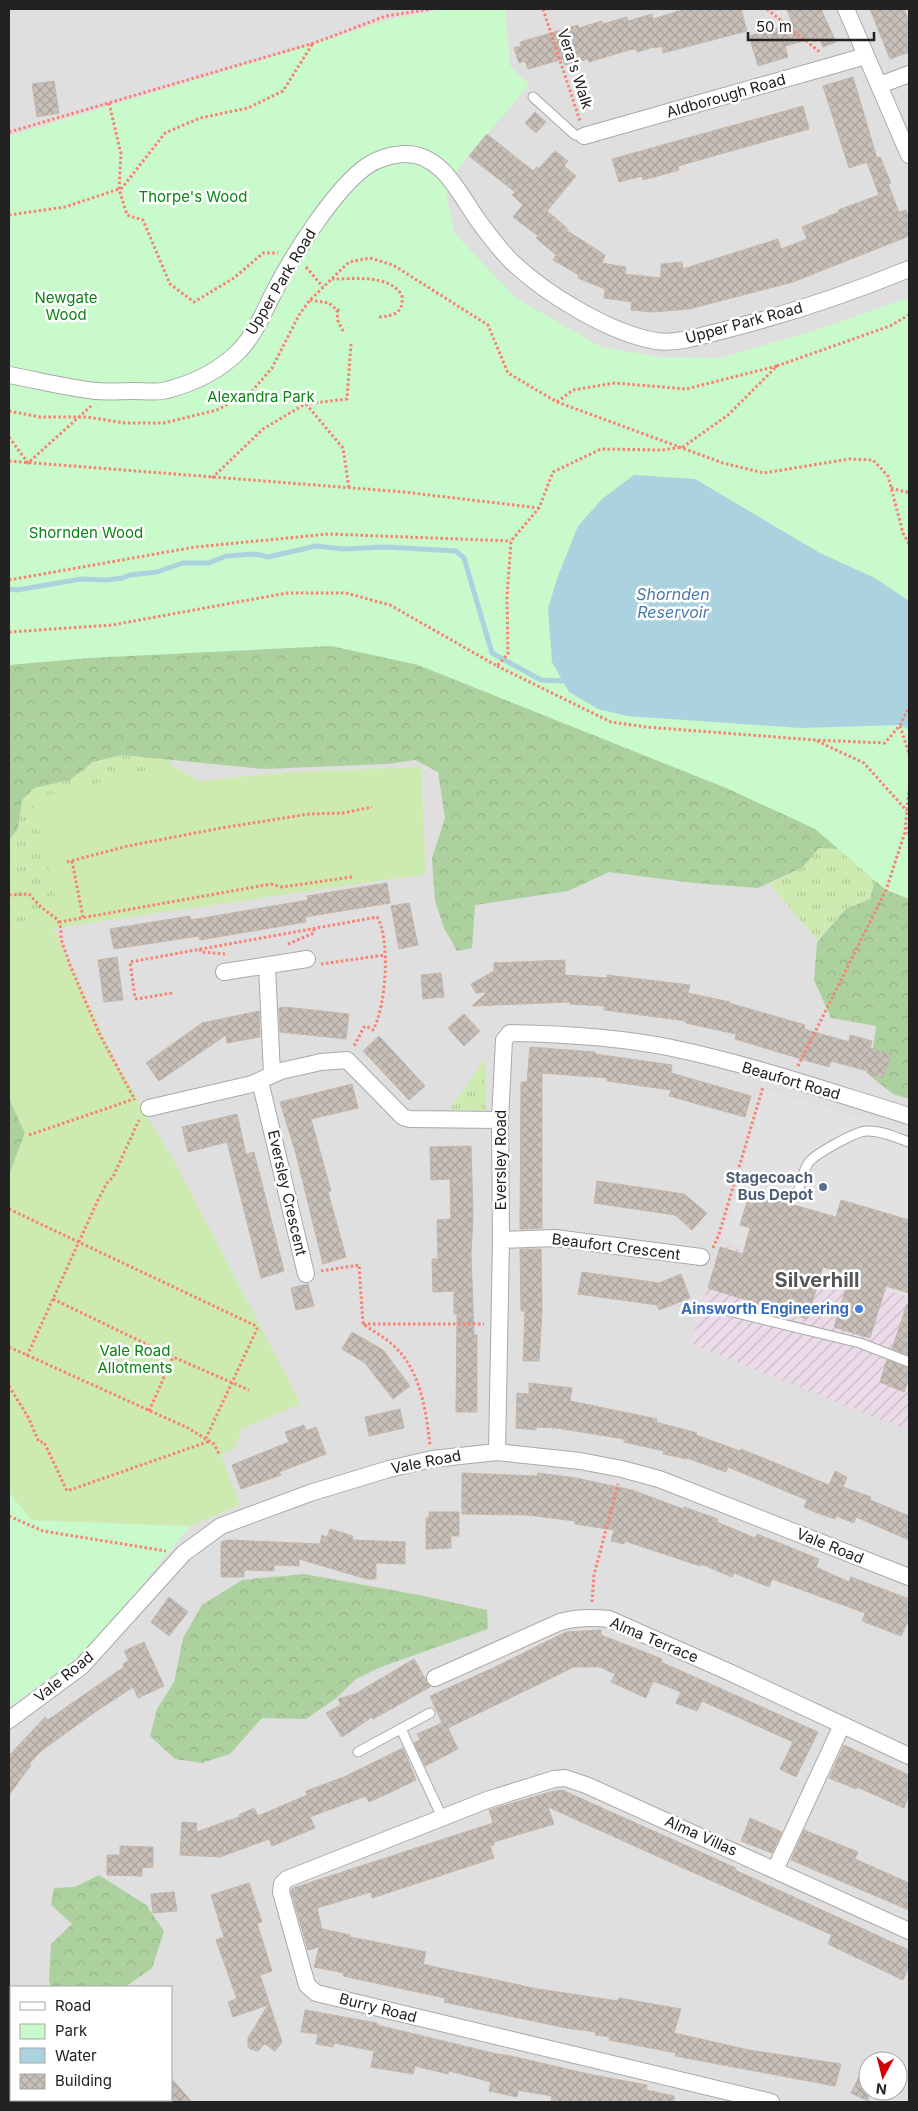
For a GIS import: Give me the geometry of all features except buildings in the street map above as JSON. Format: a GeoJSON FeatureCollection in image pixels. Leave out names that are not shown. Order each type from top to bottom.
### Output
{"type":"FeatureCollection","features":[{"type":"Feature","properties":{"kind":"street"},"geometry":{"type":"LineString","coordinates":[[846,9],[880,84],[909,155]]}},
{"type":"Feature","properties":{"kind":"street","name":"Aldborough Road"},"geometry":{"type":"LineString","coordinates":[[584,136],[866,56]]}},
{"type":"Feature","properties":{"kind":"street"},"geometry":{"type":"LineString","coordinates":[[880,84],[909,74]]}},
{"type":"Feature","properties":{"kind":"street","name":"Upper Park Road"},"geometry":{"type":"LineString","coordinates":[[9,375],[97,391],[164,391],[208,376],[239,351],[259,325],[275,289],[326,209],[366,167],[384,157],[404,154],[421,156],[436,166],[459,189],[493,241],[529,277],[598,321],[627,333],[658,341],[691,339],[744,325],[799,309],[909,269]]}},
{"type":"Feature","properties":{"kind":"street"},"geometry":{"type":"LineString","coordinates":[[224,972],[301,960]]}},
{"type":"Feature","properties":{"kind":"street","name":"Eversley Crescent"},"geometry":{"type":"LineString","coordinates":[[267,966],[266,1077],[306,1274]]}},
{"type":"Feature","properties":{"kind":"street","name":"Eversley Road"},"geometry":{"type":"LineString","coordinates":[[496,1452],[501,1240],[500,1120],[504,1040],[510,1033],[578,1034],[672,1048]]}},
{"type":"Feature","properties":{"kind":"street","name":"Beaufort Road"},"geometry":{"type":"LineString","coordinates":[[672,1048],[768,1073],[909,1116]]}},
{"type":"Feature","properties":{"kind":"street"},"geometry":{"type":"LineString","coordinates":[[145,1111],[321,1062],[346,1060],[403,1117],[410,1119],[500,1120]]}},
{"type":"Feature","properties":{"kind":"street","name":"Beaufort Crescent"},"geometry":{"type":"LineString","coordinates":[[501,1240],[555,1238],[702,1257]]}},
{"type":"Feature","properties":{"kind":"street","name":"Vale Road"},"geometry":{"type":"LineString","coordinates":[[9,1720],[82,1666],[184,1553],[221,1526],[310,1493],[389,1469],[432,1459],[496,1452],[572,1460],[622,1469],[659,1479],[909,1577]]}},
{"type":"Feature","properties":{"kind":"street","name":"Alma Terrace"},"geometry":{"type":"LineString","coordinates":[[435,1678],[560,1622],[575,1618],[591,1617],[609,1619],[909,1756]]}},
{"type":"Feature","properties":{"kind":"street"},"geometry":{"type":"LineString","coordinates":[[775,1870],[842,1725]]}},
{"type":"Feature","properties":{"kind":"street","name":"Alma Villas"},"geometry":{"type":"LineString","coordinates":[[487,1800],[554,1779],[566,1778],[586,1785],[909,1931]]}},
{"type":"Feature","properties":{"kind":"street","name":"Burry Road"},"geometry":{"type":"LineString","coordinates":[[487,1800],[288,1879],[282,1884],[281,1892],[307,1985],[316,1993],[771,2102]]}},
{"type":"Feature","properties":{"kind":"lane"},"geometry":{"type":"LineString","coordinates":[[533,98],[575,135],[584,136]]}},
{"type":"Feature","properties":{"kind":"lane"},"geometry":{"type":"LineString","coordinates":[[798,1192],[804,1171],[812,1159],[857,1132],[868,1130],[909,1142]]}},
{"type":"Feature","properties":{"kind":"lane"},"geometry":{"type":"LineString","coordinates":[[721,1310],[860,1344],[909,1362]]}},
{"type":"Feature","properties":{"kind":"lane"},"geometry":{"type":"LineString","coordinates":[[358,1752],[430,1714]]}},
{"type":"Feature","properties":{"kind":"lane"},"geometry":{"type":"LineString","coordinates":[[401,1729],[442,1817]]}},
{"type":"Feature","properties":{"kind":"path"},"geometry":{"type":"LineString","coordinates":[[9,132],[314,43],[386,16],[431,9]]}},
{"type":"Feature","properties":{"kind":"path","name":"Vera's Walk"},"geometry":{"type":"LineString","coordinates":[[543,9],[584,136]]}},
{"type":"Feature","properties":{"kind":"path"},"geometry":{"type":"LineString","coordinates":[[767,9],[836,65]]}},
{"type":"Feature","properties":{"kind":"path"},"geometry":{"type":"LineString","coordinates":[[9,215],[65,207],[122,188],[165,133],[200,118],[248,108],[283,91],[314,43]]}},
{"type":"Feature","properties":{"kind":"path"},"geometry":{"type":"LineString","coordinates":[[109,103],[121,154],[119,189],[127,215],[144,220],[170,284],[194,302],[234,278],[263,253],[292,252],[323,287]]}},
{"type":"Feature","properties":{"kind":"path"},"geometry":{"type":"LineString","coordinates":[[9,411],[40,417],[77,417],[125,423],[164,422],[217,410],[252,391],[272,368],[310,300],[331,279],[349,262],[370,258],[393,265],[488,325],[508,373],[557,402],[723,463],[764,473],[849,459],[873,460],[888,476],[903,533],[909,544]]}},
{"type":"Feature","properties":{"kind":"path"},"geometry":{"type":"LineString","coordinates":[[331,279],[373,279],[389,283],[398,288],[402,295],[401,310],[397,314],[379,317]]}},
{"type":"Feature","properties":{"kind":"path"},"geometry":{"type":"LineString","coordinates":[[310,300],[329,303],[339,310],[338,321],[344,333]]}},
{"type":"Feature","properties":{"kind":"path"},"geometry":{"type":"LineString","coordinates":[[557,402],[573,390],[615,383],[686,389],[777,366],[890,326],[909,315]]}},
{"type":"Feature","properties":{"kind":"path"},"geometry":{"type":"LineString","coordinates":[[212,478],[263,429],[305,404],[347,399],[351,344]]}},
{"type":"Feature","properties":{"kind":"path"},"geometry":{"type":"LineString","coordinates":[[498,666],[508,654],[507,597],[511,541],[539,508],[552,472],[601,449],[662,450],[683,447],[728,415],[777,366]]}},
{"type":"Feature","properties":{"kind":"path"},"geometry":{"type":"LineString","coordinates":[[28,463],[107,391]]}},
{"type":"Feature","properties":{"kind":"path"},"geometry":{"type":"LineString","coordinates":[[305,404],[343,448],[349,488]]}},
{"type":"Feature","properties":{"kind":"path"},"geometry":{"type":"LineString","coordinates":[[9,437],[28,463]]}},
{"type":"Feature","properties":{"kind":"path"},"geometry":{"type":"LineString","coordinates":[[9,461],[404,492],[539,508]]}},
{"type":"Feature","properties":{"kind":"path"},"geometry":{"type":"LineString","coordinates":[[891,487],[906,492],[909,491]]}},
{"type":"Feature","properties":{"kind":"path"},"geometry":{"type":"LineString","coordinates":[[9,580],[195,546],[329,534],[511,541]]}},
{"type":"Feature","properties":{"kind":"path"},"geometry":{"type":"LineString","coordinates":[[9,632],[112,625],[287,593],[346,593],[390,605],[498,666],[611,722],[646,727],[815,740],[885,743],[900,725],[909,707]]}},
{"type":"Feature","properties":{"kind":"path"},"geometry":{"type":"LineString","coordinates":[[900,725],[909,754]]}},
{"type":"Feature","properties":{"kind":"path"},"geometry":{"type":"LineString","coordinates":[[815,740],[864,763],[907,811]]}},
{"type":"Feature","properties":{"kind":"path"},"geometry":{"type":"LineString","coordinates":[[792,1080],[811,1037],[886,890],[905,827],[909,789]]}},
{"type":"Feature","properties":{"kind":"path"},"geometry":{"type":"LineString","coordinates":[[67,862],[128,846],[221,828],[308,814],[343,813],[372,807]]}},
{"type":"Feature","properties":{"kind":"path"},"geometry":{"type":"LineString","coordinates":[[905,827],[909,836]]}},
{"type":"Feature","properties":{"kind":"path"},"geometry":{"type":"LineString","coordinates":[[72,860],[83,917]]}},
{"type":"Feature","properties":{"kind":"path"},"geometry":{"type":"LineString","coordinates":[[59,922],[271,884],[282,887],[352,877]]}},
{"type":"Feature","properties":{"kind":"path"},"geometry":{"type":"LineString","coordinates":[[9,895],[29,894],[59,922],[61,939],[70,965],[99,1033],[134,1099],[145,1111],[79,1241],[28,1356]]}},
{"type":"Feature","properties":{"kind":"path"},"geometry":{"type":"LineString","coordinates":[[301,960],[303,967],[385,955]]}},
{"type":"Feature","properties":{"kind":"path"},"geometry":{"type":"LineString","coordinates":[[702,1257],[711,1253],[719,1234],[768,1073]]}},
{"type":"Feature","properties":{"kind":"path"},"geometry":{"type":"LineString","coordinates":[[29,1134],[134,1099]]}},
{"type":"Feature","properties":{"kind":"path"},"geometry":{"type":"LineString","coordinates":[[9,1209],[256,1326],[257,1329],[231,1381],[206,1438]]}},
{"type":"Feature","properties":{"kind":"path","name":"Eversley Crescent"},"geometry":{"type":"LineString","coordinates":[[306,1274],[358,1265],[363,1324]]}},
{"type":"Feature","properties":{"kind":"path"},"geometry":{"type":"LineString","coordinates":[[53,1299],[173,1357],[249,1390]]}},
{"type":"Feature","properties":{"kind":"path"},"geometry":{"type":"LineString","coordinates":[[363,1324],[499,1324]]}},
{"type":"Feature","properties":{"kind":"path"},"geometry":{"type":"LineString","coordinates":[[363,1324],[395,1347],[415,1373],[427,1420],[432,1459]]}},
{"type":"Feature","properties":{"kind":"path"},"geometry":{"type":"LineString","coordinates":[[9,1347],[206,1438],[219,1454]]}},
{"type":"Feature","properties":{"kind":"path"},"geometry":{"type":"LineString","coordinates":[[149,1411],[173,1357]]}},
{"type":"Feature","properties":{"kind":"path"},"geometry":{"type":"LineString","coordinates":[[9,1386],[28,1417],[39,1442],[44,1442],[67,1491],[210,1441]]}},
{"type":"Feature","properties":{"kind":"path"},"geometry":{"type":"LineString","coordinates":[[591,1617],[594,1575],[622,1469]]}},
{"type":"Feature","properties":{"kind":"path"},"geometry":{"type":"LineString","coordinates":[[9,1516],[43,1531],[184,1553]]}},
{"type":"Feature","properties":{"kind":"shaded area"},"geometry":{"type":"Polygon","coordinates":[[[9,9],[909,9],[909,2102],[9,2102],[9,9]]]}},
{"type":"Feature","properties":{"kind":"shaded area","name":"Stagecoach Bus Depot"},"geometry":{"type":"Polygon","coordinates":[[[765,1089],[909,1133],[909,1297],[722,1240],[765,1089]]]}},
{"type":"Feature","properties":{"kind":"shaded area"},"geometry":{"type":"Polygon","coordinates":[[[720,1244],[909,1295],[909,1424],[907,1430],[691,1344],[720,1244]]]}},
{"type":"Feature","properties":{"kind":"green space","name":"Alexandra Park"},"geometry":{"type":"Polygon","coordinates":[[[446,9],[505,9],[510,66],[529,85],[459,167],[446,194],[455,234],[516,298],[601,347],[661,357],[720,358],[819,329],[909,297],[909,899],[886,890],[815,829],[726,788],[418,665],[331,646],[89,658],[9,665],[9,136],[315,44],[386,20],[446,9]]]}},
{"type":"Feature","properties":{"kind":"green space"},"geometry":{"type":"Polygon","coordinates":[[[319,635],[909,732],[909,1099],[893,1094],[869,1075],[876,1026],[831,1018],[814,980],[817,942],[846,909],[870,899],[880,861],[859,850],[819,848],[803,867],[758,888],[694,883],[609,872],[568,891],[475,905],[472,948],[457,951],[444,928],[435,901],[432,858],[445,818],[438,772],[415,760],[388,764],[263,769],[122,755],[93,762],[70,780],[34,788],[22,800],[18,829],[9,840],[9,646],[319,635]]]}},
{"type":"Feature","properties":{"kind":"green space"},"geometry":{"type":"Polygon","coordinates":[[[122,755],[171,759],[170,765],[59,915],[9,929],[9,840],[18,829],[22,800],[34,788],[70,780],[93,762],[122,755]]]}},
{"type":"Feature","properties":{"kind":"green space","name":"Vale Road Allotments"},"geometry":{"type":"Polygon","coordinates":[[[170,765],[200,781],[286,772],[421,767],[426,874],[54,928],[113,1057],[178,1168],[301,1404],[241,1429],[237,1447],[221,1455],[240,1505],[190,1526],[31,1520],[9,1492],[9,1176],[25,1133],[9,1098],[9,929],[59,915],[32,799],[170,765]]]}},
{"type":"Feature","properties":{"kind":"green space"},"geometry":{"type":"Polygon","coordinates":[[[819,848],[859,850],[880,861],[870,899],[846,909],[818,940],[769,884],[803,867],[819,848]]]}},
{"type":"Feature","properties":{"kind":"green space"},"geometry":{"type":"Polygon","coordinates":[[[485,1059],[486,1110],[449,1110],[485,1059]]]}},
{"type":"Feature","properties":{"kind":"green space"},"geometry":{"type":"Polygon","coordinates":[[[9,1098],[25,1133],[9,1176],[9,1098]]]}},
{"type":"Feature","properties":{"kind":"green space"},"geometry":{"type":"Polygon","coordinates":[[[9,1492],[31,1520],[190,1526],[108,1627],[72,1662],[9,1707],[9,1492]]]}},
{"type":"Feature","properties":{"kind":"green space"},"geometry":{"type":"Polygon","coordinates":[[[304,1574],[419,1595],[487,1610],[488,1629],[381,1667],[356,1679],[335,1699],[306,1719],[262,1718],[230,1754],[202,1763],[175,1759],[150,1736],[157,1709],[174,1682],[183,1638],[202,1605],[242,1580],[304,1574]]]}},
{"type":"Feature","properties":{"kind":"green space"},"geometry":{"type":"Polygon","coordinates":[[[99,1875],[146,1905],[164,1931],[152,1968],[126,1986],[51,1986],[49,1981],[51,1944],[72,1924],[51,1905],[54,1888],[75,1887],[99,1875]]]}},
{"type":"Feature","properties":{"kind":"water","name":"Shornden Reservoir"},"geometry":{"type":"Polygon","coordinates":[[[634,475],[695,479],[820,553],[875,578],[909,601],[909,729],[900,725],[800,728],[627,716],[598,709],[569,692],[552,662],[548,608],[558,576],[578,526],[602,499],[634,475]]]}},
{"type":"Feature","properties":{"kind":"waterway"},"geometry":{"type":"LineString","coordinates":[[9,589],[17,590],[81,579],[107,580],[122,578],[130,575],[157,572],[183,563],[209,563],[226,556],[256,554],[268,557],[316,546],[344,549],[386,547],[456,551],[464,558],[492,653],[541,680],[562,681]]}},
{"type":"Feature","properties":{"kind":"place","name":"Stagecoach Bus Depot"},"geometry":{"type":"Point","coordinates":[823,1187]}},
{"type":"Feature","properties":{"kind":"place","name":"Ainsworth Engineering"},"geometry":{"type":"Point","coordinates":[859,1309]}},
{"type":"Feature","properties":{"kind":"district","name":"Silverhill"},"geometry":{"type":"Point","coordinates":[817,1280]}},
{"type":"Feature","properties":{"kind":"park label","name":"Thorpe's Wood"},"geometry":{"type":"Point","coordinates":[193,197]}},
{"type":"Feature","properties":{"kind":"park label","name":"Newgate Wood"},"geometry":{"type":"Point","coordinates":[66,306]}},
{"type":"Feature","properties":{"kind":"park label","name":"Shornden Wood"},"geometry":{"type":"Point","coordinates":[86,533]}}]}
